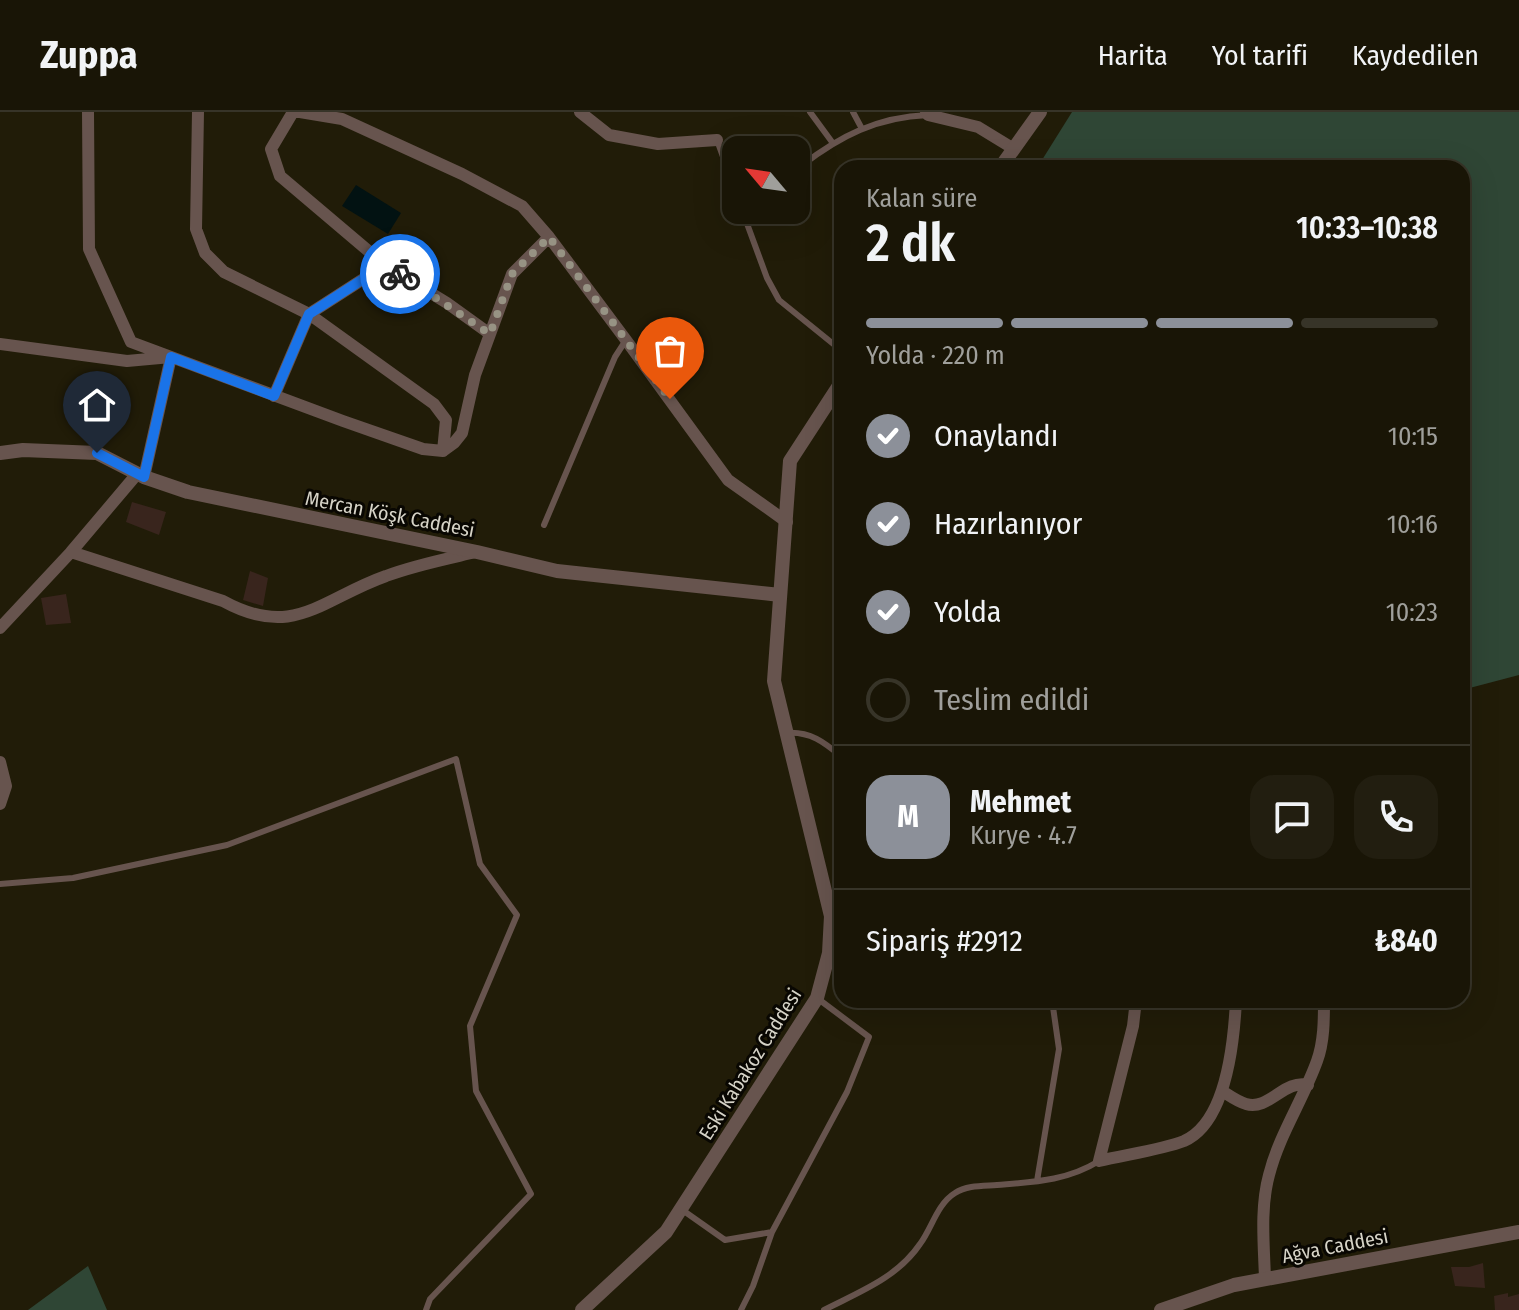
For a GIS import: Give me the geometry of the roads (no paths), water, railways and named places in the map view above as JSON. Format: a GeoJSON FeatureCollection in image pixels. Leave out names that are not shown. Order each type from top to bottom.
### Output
{"type":"FeatureCollection","features":[{"type":"Feature","properties":{"kind":"street"},"geometry":{"type":"LineString","coordinates":[[88,112],[89,249],[131,342],[423,449],[443,451],[462,433],[475,375],[512,274],[549,237]]}},
{"type":"Feature","properties":{"kind":"street"},"geometry":{"type":"LineString","coordinates":[[198,112],[196,229],[205,253],[224,272],[309,314],[434,404],[446,420],[443,451]]}},
{"type":"Feature","properties":{"kind":"street"},"geometry":{"type":"LineString","coordinates":[[293,112],[271,149],[280,176],[385,265],[490,334]]}},
{"type":"Feature","properties":{"kind":"street"},"geometry":{"type":"LineString","coordinates":[[300,112],[342,119],[462,174],[522,206],[549,237],[728,480],[787,522]]}},
{"type":"Feature","properties":{"kind":"street"},"geometry":{"type":"LineString","coordinates":[[580,112],[609,135],[658,144],[717,140]]}},
{"type":"Feature","properties":{"kind":"street"},"geometry":{"type":"LineString","coordinates":[[1006,160],[1040,112]]}},
{"type":"Feature","properties":{"kind":"street"},"geometry":{"type":"LineString","coordinates":[[927,113],[978,127],[1014,149]]}},
{"type":"Feature","properties":{"kind":"street"},"geometry":{"type":"LineString","coordinates":[[274,396],[309,314],[385,265]]}},
{"type":"Feature","properties":{"kind":"street"},"geometry":{"type":"LineString","coordinates":[[0,344],[127,361],[171,357]]}},
{"type":"Feature","properties":{"kind":"street"},"geometry":{"type":"LineString","coordinates":[[0,628],[140,475],[171,357]]}},
{"type":"Feature","properties":{"kind":"street","name":"Eski Kabakoz Caddesi"},"geometry":{"type":"LineString","coordinates":[[582,1310],[666,1232],[817,998],[829,953],[831,916],[774,681],[790,461],[834,393]]}},
{"type":"Feature","properties":{"kind":"street","name":"Mercan Köşk Caddesi"},"geometry":{"type":"LineString","coordinates":[[0,453],[23,450],[97,453],[140,475],[188,492],[557,571],[780,595]]}},
{"type":"Feature","properties":{"kind":"street"},"geometry":{"type":"LineString","coordinates":[[71,552],[223,601],[246,613],[276,619],[308,613],[384,576],[477,552]]}},
{"type":"Feature","properties":{"kind":"street"},"geometry":{"type":"LineString","coordinates":[[0,762],[6,786],[0,803]]}},
{"type":"Feature","properties":{"kind":"street"},"geometry":{"type":"LineString","coordinates":[[1135,1008],[1099,1161],[1184,1141],[1205,1122],[1222,1091],[1235,1008]]}},
{"type":"Feature","properties":{"kind":"street"},"geometry":{"type":"LineString","coordinates":[[1265,1279],[1264,1199],[1268,1177],[1318,1058],[1324,1008]]}},
{"type":"Feature","properties":{"kind":"street"},"geometry":{"type":"LineString","coordinates":[[1222,1091],[1253,1105],[1293,1084],[1308,1085]]}},
{"type":"Feature","properties":{"kind":"street","name":"Ağva Caddesi"},"geometry":{"type":"LineString","coordinates":[[1161,1310],[1234,1285],[1519,1232]]}},
{"type":"Feature","properties":{"kind":"lane"},"geometry":{"type":"LineString","coordinates":[[810,112],[832,142]]}},
{"type":"Feature","properties":{"kind":"lane"},"geometry":{"type":"LineString","coordinates":[[853,112],[861,127]]}},
{"type":"Feature","properties":{"kind":"lane"},"geometry":{"type":"LineString","coordinates":[[810,159],[832,142],[861,127],[927,113]]}},
{"type":"Feature","properties":{"kind":"lane"},"geometry":{"type":"LineString","coordinates":[[717,140],[722,154]]}},
{"type":"Feature","properties":{"kind":"lane"},"geometry":{"type":"LineString","coordinates":[[747,224],[767,278],[779,300],[834,345]]}},
{"type":"Feature","properties":{"kind":"lane"},"geometry":{"type":"LineString","coordinates":[[544,525],[615,357],[626,340]]}},
{"type":"Feature","properties":{"kind":"lane"},"geometry":{"type":"LineString","coordinates":[[786,733],[801,732],[817,738],[834,751]]}},
{"type":"Feature","properties":{"kind":"lane"},"geometry":{"type":"LineString","coordinates":[[0,884],[73,878],[227,845],[456,759],[480,864],[517,915],[470,1026],[476,1091],[531,1194],[430,1299],[426,1310]]}},
{"type":"Feature","properties":{"kind":"lane"},"geometry":{"type":"LineString","coordinates":[[741,1310],[772,1232],[847,1092],[869,1037],[817,998]]}},
{"type":"Feature","properties":{"kind":"lane"},"geometry":{"type":"LineString","coordinates":[[1037,1181],[1059,1049],[1053,1008]]}},
{"type":"Feature","properties":{"kind":"lane"},"geometry":{"type":"LineString","coordinates":[[824,1310],[892,1273],[920,1244],[943,1204],[955,1193],[971,1187],[1068,1176],[1099,1161]]}},
{"type":"Feature","properties":{"kind":"lane"},"geometry":{"type":"LineString","coordinates":[[681,1209],[725,1240],[772,1232]]}}]}
